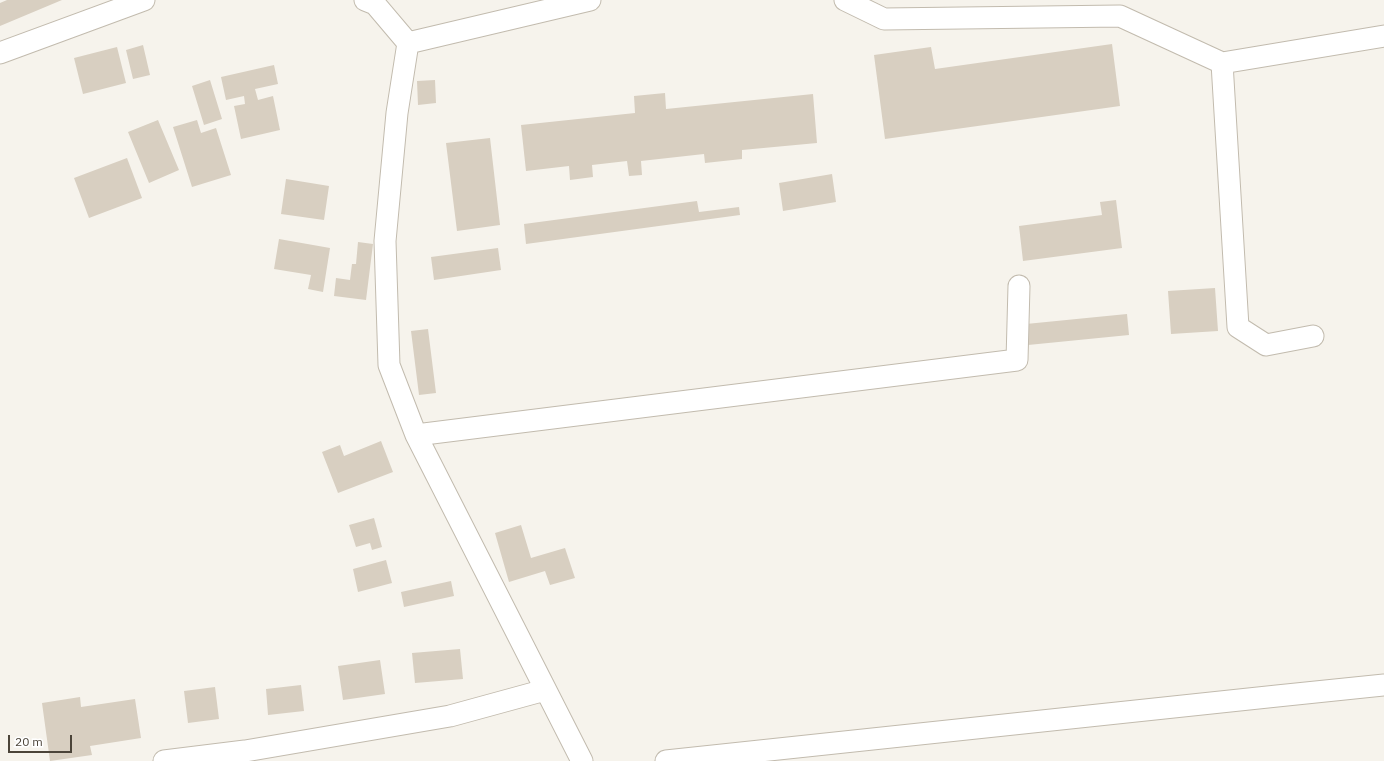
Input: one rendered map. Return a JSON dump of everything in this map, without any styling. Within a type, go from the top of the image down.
[{"type":"street","points":[[0,53],[142,0]]},
{"type":"street","points":[[365,0],[375,4],[408,43],[397,114],[385,241],[389,364],[416,435],[582,761]]},
{"type":"street","points":[[408,43],[590,0]]},
{"type":"street","points":[[845,0],[884,19],[1120,16],[1222,63],[1384,36]]},
{"type":"street","points":[[1222,63],[1238,327],[1266,346],[1313,336]]},
{"type":"street","points":[[416,435],[1017,360],[1019,286]]},
{"type":"street","points":[[666,761],[1384,685]]},
{"type":"street","points":[[164,761],[245,751],[450,716],[545,690]]},
{"type":"building","points":[[7,0],[62,0],[0,26],[0,3]]},
{"type":"building","points":[[1112,44],[1120,106],[885,139],[874,55],[931,47],[935,69]]},
{"type":"building","points":[[143,45],[150,75],[133,79],[126,50]]},
{"type":"building","points":[[117,47],[126,83],[83,94],[74,58]]},
{"type":"building","points":[[274,65],[278,84],[255,89],[258,100],[273,96],[280,130],[241,139],[234,106],[245,104],[244,96],[226,100],[221,77]]},
{"type":"building","points":[[210,80],[222,119],[204,125],[192,86]]},
{"type":"building","points":[[435,80],[436,103],[418,105],[417,81]]},
{"type":"building","points":[[665,93],[666,109],[813,94],[817,143],[742,150],[742,159],[705,163],[704,154],[641,161],[642,175],[629,176],[627,161],[592,165],[593,177],[570,180],[569,166],[526,171],[521,125],[635,113],[634,96]]},
{"type":"building","points":[[158,120],[179,170],[149,183],[128,132]]},
{"type":"building","points":[[197,120],[201,133],[216,128],[231,175],[192,187],[173,127]]},
{"type":"building","points":[[490,138],[500,225],[457,231],[446,143]]},
{"type":"building","points":[[127,158],[142,198],[89,218],[74,178]]},
{"type":"building","points":[[832,174],[836,202],[783,211],[779,183]]},
{"type":"building","points":[[286,179],[329,186],[324,220],[281,214]]},
{"type":"building","points":[[1116,200],[1122,248],[1023,261],[1019,226],[1102,215],[1100,202]]},
{"type":"building","points":[[697,201],[699,212],[739,207],[740,215],[526,244],[524,224]]},
{"type":"building","points":[[279,239],[330,248],[323,292],[308,289],[311,275],[274,269]]},
{"type":"building","points":[[358,242],[373,244],[366,300],[334,296],[336,278],[350,280],[352,264],[356,264]]},
{"type":"building","points":[[498,248],[501,270],[434,280],[431,257]]},
{"type":"building","points":[[1215,288],[1218,331],[1171,334],[1168,291]]},
{"type":"building","points":[[1127,314],[1129,335],[1028,345],[1026,324]]},
{"type":"building","points":[[428,329],[436,393],[419,395],[411,331]]},
{"type":"building","points":[[381,441],[393,472],[338,493],[322,452],[340,445],[344,456]]},
{"type":"building","points":[[374,518],[382,547],[372,550],[370,543],[356,547],[349,525]]},
{"type":"building","points":[[521,525],[531,558],[565,548],[575,578],[550,585],[545,571],[509,582],[495,533]]},
{"type":"building","points":[[386,560],[392,583],[358,592],[353,569]]},
{"type":"building","points":[[451,581],[454,596],[404,607],[401,592]]},
{"type":"building","points":[[460,649],[463,679],[415,683],[412,653]]},
{"type":"building","points":[[380,660],[385,694],[343,700],[338,666]]},
{"type":"building","points":[[301,685],[304,711],[268,715],[266,689]]},
{"type":"building","points":[[215,687],[219,719],[188,723],[184,691]]},
{"type":"building","points":[[80,697],[81,707],[135,699],[141,738],[90,746],[92,755],[50,761],[42,703]]}]
